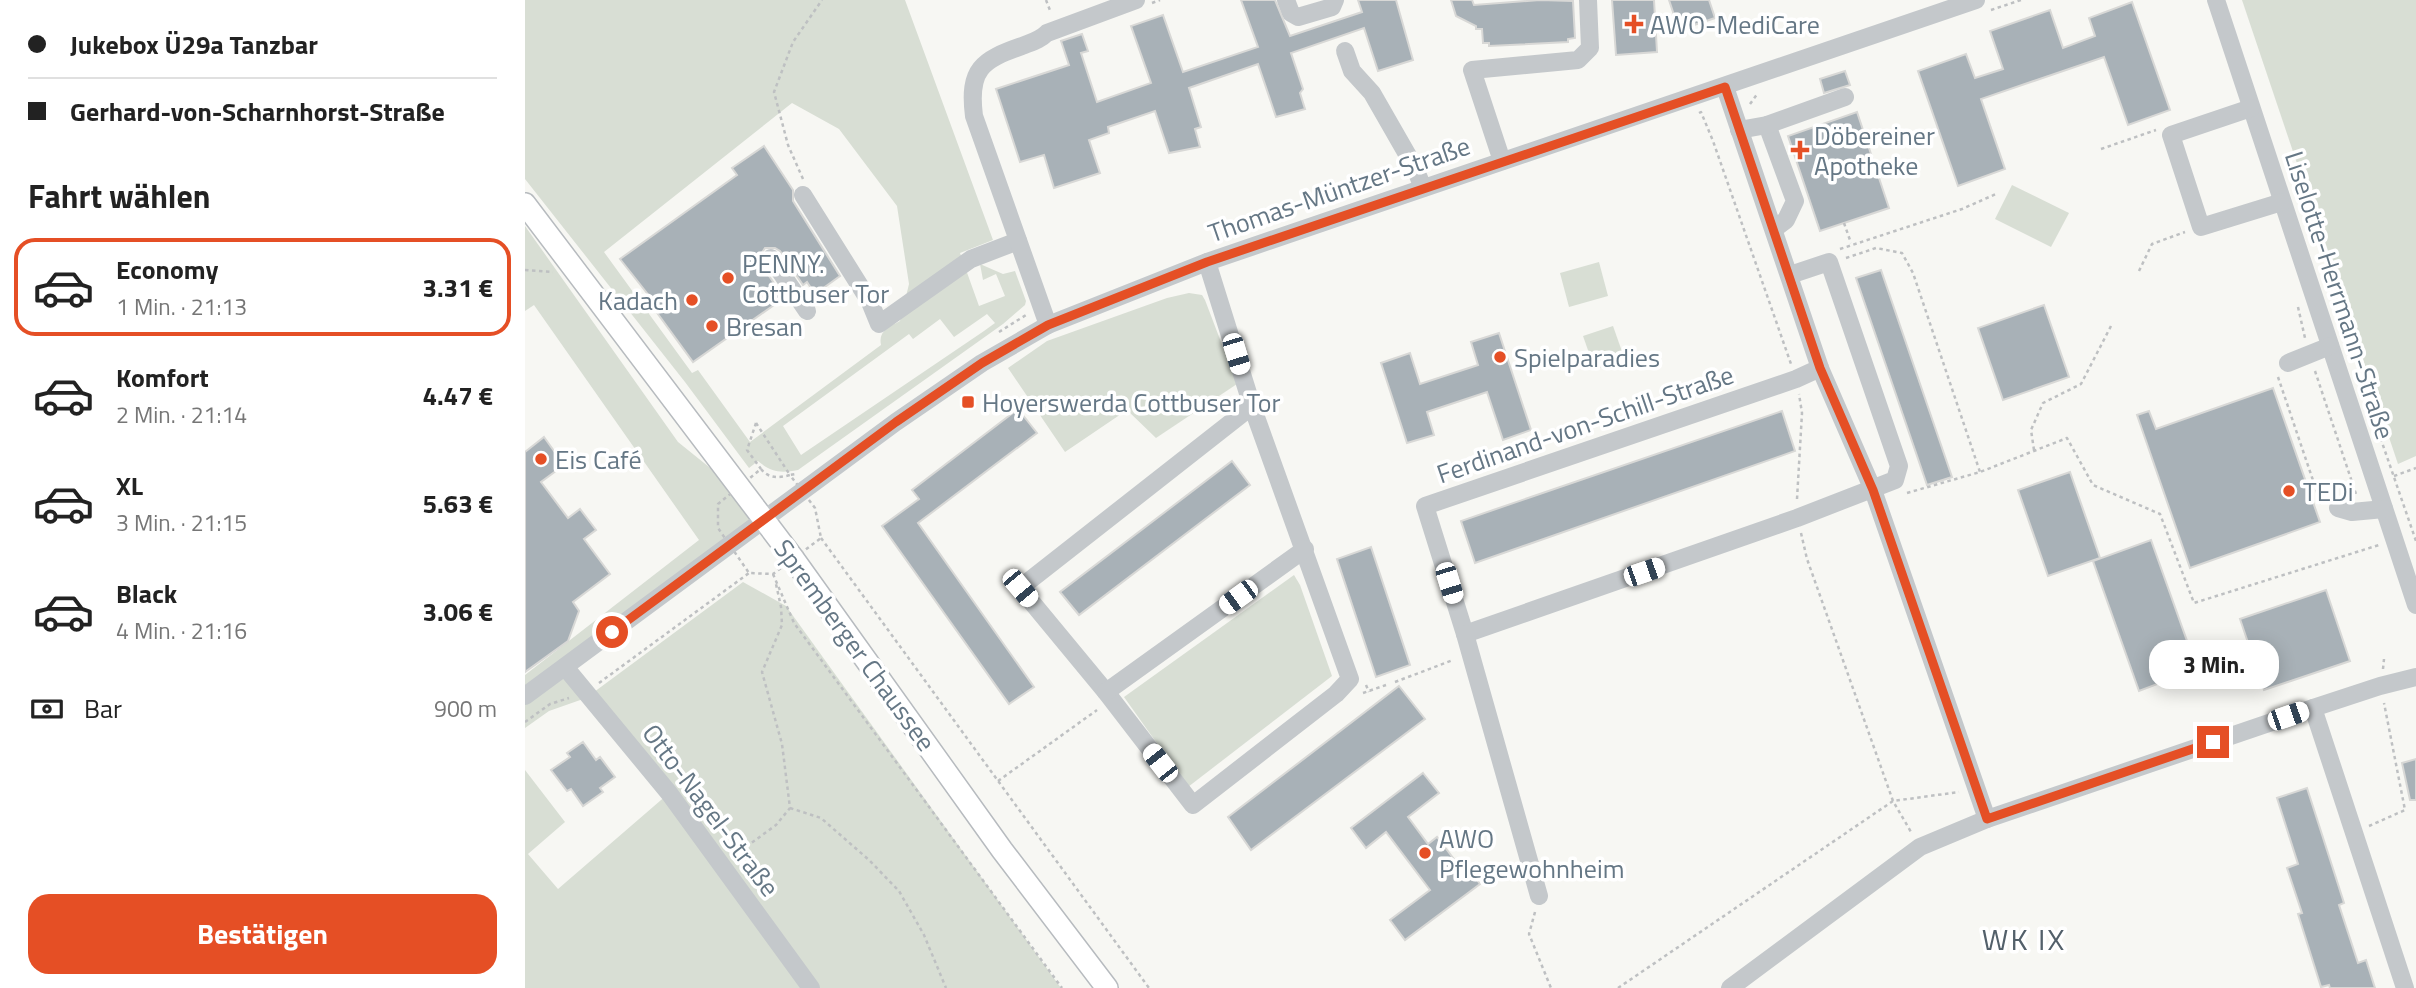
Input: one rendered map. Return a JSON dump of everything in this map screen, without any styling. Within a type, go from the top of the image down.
[{"type":"main road","name":"Spremberger Chaussee","points":[[525,204],[764,519],[1002,850],[1107,988]]},
{"type":"street","points":[[1048,325],[974,116],[972,101],[978,74],[985,62],[998,55],[1041,39],[1047,33],[1136,0]]},
{"type":"street","points":[[1286,0],[1291,13],[1298,17],[1332,6],[1335,0]]},
{"type":"street","points":[[1502,161],[1472,70],[1579,60],[1590,48],[1588,0]]},
{"type":"street","name":"Thomas-Müntzer-Straße","points":[[525,696],[896,422],[982,363],[1048,325],[1207,262],[1976,0]]},
{"type":"street","name":"Liselotte-Herrmann-Straße","points":[[2216,0],[2416,605]]},
{"type":"street","points":[[1345,51],[1352,71],[1372,93],[1423,188]]},
{"type":"street","points":[[1725,87],[1820,368],[1875,497],[1987,819]]},
{"type":"street","points":[[1739,130],[1767,125],[1845,97]]},
{"type":"street","points":[[2251,108],[2171,135],[2201,227],[2282,202]]},
{"type":"street","points":[[1767,125],[1795,201],[1786,220],[1774,229]]},
{"type":"street","points":[[803,195],[870,302],[879,324],[971,259],[1018,241]]},
{"type":"street","points":[[771,258],[807,310]]},
{"type":"street","points":[[1207,262],[1252,406],[1350,679],[1336,694],[1193,805],[1109,696],[1020,588],[1252,406]]},
{"type":"street","points":[[1539,896],[1465,634],[1797,518],[1875,497],[1895,480],[1899,466],[1829,262],[1790,275]]},
{"type":"street","points":[[2281,365],[2330,346]]},
{"type":"street","name":"Ferdinand-von-Schill-Straße","points":[[1465,634],[1425,506],[1797,379],[1820,368]]},
{"type":"street","points":[[2330,507],[2352,512],[2384,509]]},
{"type":"street","points":[[1109,696],[1305,549]]},
{"type":"street","name":"Otto-Nagel-Straße","points":[[565,667],[669,793],[811,988]]},
{"type":"street","points":[[1730,988],[1920,847],[1987,819],[2380,685],[2416,677]]},
{"type":"street","points":[[2313,708],[2405,988]]},
{"type":"path","points":[[803,195],[803,178],[788,145],[774,92],[793,42],[822,0]]},
{"type":"path","points":[[1687,117],[1701,112],[1797,379],[1802,413],[1797,518],[1807,559],[1893,802],[1920,847]]},
{"type":"path","points":[[1980,472],[1913,273],[1902,253],[1876,248],[1829,262],[1829,253],[1962,209],[1996,194]]},
{"type":"path","points":[[1844,223],[1851,244]]},
{"type":"path","points":[[2139,271],[2152,244],[2201,227]]},
{"type":"path","points":[[2298,307],[2309,354],[2361,511]]},
{"type":"path","points":[[2034,450],[2031,430],[2043,403],[2081,384],[2111,326]]},
{"type":"path","points":[[2281,365],[2330,507]]},
{"type":"path","points":[[761,468],[747,450],[756,423],[790,475]]},
{"type":"path","points":[[1875,497],[1980,472],[2067,438],[2093,485],[2160,514],[2194,603],[2394,540]]},
{"type":"path","points":[[2394,476],[2416,468]]},
{"type":"path","points":[[821,538],[1149,988]]},
{"type":"path","points":[[525,722],[550,704],[585,693],[749,573]]},
{"type":"path","points":[[721,864],[776,825],[790,808],[782,744],[762,672],[782,625],[781,607],[773,574],[794,623],[1062,988]]},
{"type":"path","points":[[1395,682],[1469,654]]},
{"type":"path","points":[[2354,833],[2405,810],[2380,685],[2384,659]]},
{"type":"path","points":[[1365,680],[1369,692]]},
{"type":"path","points":[[998,781],[1109,696]]},
{"type":"path","points":[[1618,988],[1893,802],[1976,789]]},
{"type":"path","points":[[790,808],[821,817],[899,891],[923,935],[946,988]]},
{"type":"path","points":[[1539,896],[1529,934],[1551,988]]},
{"type":"shaded area","points":[[525,0],[905,0],[993,240],[960,253],[979,306],[1005,296],[996,274],[983,280],[980,264],[1003,274],[1015,271],[1026,301],[1025,305],[1003,324],[798,470],[777,471],[758,461],[749,468],[685,382],[525,179]],"holes":[[[792,103],[839,129],[897,206],[909,284],[900,321],[883,333],[881,345],[750,442],[698,370],[692,373],[604,252]],[[987,314],[995,323],[801,455],[783,426],[909,334],[913,339],[940,319],[954,337]]]},
{"type":"shaded area","points":[[2242,0],[2416,0],[2416,456],[2398,464]]},
{"type":"shaded area","points":[[2012,185],[2069,213],[2051,247],[1995,219]]},
{"type":"shaded area","points":[[525,226],[678,442],[740,492],[760,519],[525,694],[525,675],[699,540],[534,305],[525,311]]},
{"type":"shaded area","points":[[1599,262],[1608,296],[1569,307],[1560,273]]},
{"type":"shaded area","points":[[1189,293],[1202,295],[1205,300],[1237,384],[1156,438],[1127,410],[1065,452],[1008,368],[1047,341],[1167,298]]},
{"type":"shaded area","points":[[1613,326],[1625,360],[1595,370],[1583,336]]},
{"type":"shaded area","points":[[1294,575],[1332,676],[1188,787],[1124,697]]},
{"type":"shaded area","points":[[743,582],[786,606],[1061,988],[815,988],[590,695]]},
{"type":"shaded area","points":[[565,669],[586,698],[549,711],[525,728],[525,698]]},
{"type":"shaded area","points":[[525,770],[565,822],[528,854],[558,889],[668,794],[808,988],[525,988]]},
{"type":"building","points":[[1241,0],[1275,0],[1290,36],[1362,12],[1358,0],[1396,0],[1413,60],[1378,71],[1364,28],[1291,53],[1303,89],[1300,93],[1305,109],[1276,117],[1258,64],[1189,88],[1201,127],[1195,129],[1200,147],[1169,153],[1155,111],[1108,127],[1109,133],[1089,140],[1100,173],[1054,188],[1044,155],[1020,162],[996,89],[1069,65],[1061,41],[1082,34],[1088,51],[1081,53],[1097,102],[1151,83],[1131,26],[1163,15],[1183,72],[1258,47]]},
{"type":"building","points":[[1451,0],[1472,0],[1474,5],[1540,0],[1573,1],[1575,38],[1568,39],[1568,42],[1489,46],[1489,43],[1483,43],[1482,29],[1476,29],[1476,26],[1456,16]]},
{"type":"building","name":"AWO-MediCare","points":[[1612,0],[1654,0],[1657,52],[1616,55]]},
{"type":"building","points":[[1669,0],[1709,0],[1715,18],[1679,30]]},
{"type":"building","points":[[2132,2],[2170,110],[2128,125],[2104,57],[1981,99],[2005,169],[1958,186],[1918,71],[1966,54],[1975,78],[2003,69],[1990,31],[2050,10],[2063,48],[2095,36],[2089,18]]},
{"type":"building","points":[[1845,71],[1850,85],[1824,93],[1820,79]]},
{"type":"building","points":[[1857,112],[1889,208],[1820,231],[1788,136]]},
{"type":"building","points":[[764,146],[793,190],[793,201],[840,276],[815,294],[807,282],[803,285],[780,251],[765,248],[761,254],[761,264],[784,298],[693,362],[647,299],[650,297],[620,259],[737,175],[732,168]]},
{"type":"building","points":[[1881,270],[1952,477],[1927,485],[1856,278]]},
{"type":"building","points":[[2044,305],[2069,377],[2003,400],[1978,328]]},
{"type":"building","points":[[1499,333],[1531,430],[1503,440],[1487,392],[1427,412],[1434,435],[1407,443],[1381,363],[1410,353],[1420,384],[1478,365],[1471,342]]},
{"type":"building","points":[[2273,388],[2320,522],[2190,568],[2137,415],[2149,411],[2156,429]]},
{"type":"building","points":[[1018,409],[1037,433],[918,523],[1034,687],[1009,704],[882,526],[919,499],[912,490]]},
{"type":"building","points":[[1782,411],[1795,451],[1475,563],[1461,521]]},
{"type":"building","points":[[544,437],[564,465],[541,482],[568,518],[580,509],[596,530],[584,539],[610,574],[573,602],[579,611],[568,641],[525,672],[525,452]]},
{"type":"building","points":[[1232,461],[1250,485],[1079,615],[1060,592]]},
{"type":"building","points":[[2070,472],[2100,558],[2048,576],[2018,490]]},
{"type":"building","points":[[2151,540],[2197,669],[2139,691],[2093,561]]},
{"type":"building","points":[[1371,547],[1410,665],[1376,677],[1337,559]]},
{"type":"building","points":[[2326,590],[2350,661],[2264,690],[2240,619]]},
{"type":"building","points":[[1399,686],[1425,719],[1251,850],[1228,817]]},
{"type":"building","points":[[583,742],[596,760],[600,757],[615,777],[600,788],[603,792],[583,806],[571,789],[567,791],[551,770],[570,757],[567,753]]},
{"type":"building","points":[[2416,759],[2416,800],[2410,800],[2402,763]]},
{"type":"building","name":"AWO Pflegewohnheim","points":[[1423,773],[1439,793],[1408,817],[1428,844],[1437,837],[1460,867],[1465,864],[1480,884],[1405,940],[1390,920],[1430,890],[1386,832],[1366,848],[1351,828]]},
{"type":"building","points":[[2307,788],[2344,903],[2339,905],[2358,963],[2366,960],[2375,988],[2330,988],[2329,985],[2321,987],[2287,868],[2298,864],[2277,798]]},
{"type":"place","name":"AWO-MediCare","points":[[1634,24]]},
{"type":"place","name":"Döbereiner Apotheke","points":[[1800,150]]},
{"type":"place","name":"PENNY. Cottbuser Tor","points":[[728,278]]},
{"type":"place","name":"Kadach","points":[[692,300]]},
{"type":"place","name":"Bresan","points":[[712,326]]},
{"type":"place","name":"Spielparadies","points":[[1500,357]]},
{"type":"place","name":"Hoyerswerda Cottbuser Tor","points":[[968,402]]},
{"type":"place","name":"Eis Café","points":[[541,459]]},
{"type":"place","name":"TEDi","points":[[2289,491]]},
{"type":"place","name":"AWO Pflegewohnheim","points":[[1425,853]]},
{"type":"district","name":"WK IX","points":[[2024,939]]},
{"type":"route","points":[[612,632],[896,422],[982,363],[1048,325],[1207,262],[1725,87],[1820,368],[1873,490],[1987,819],[2213,742]]}]
